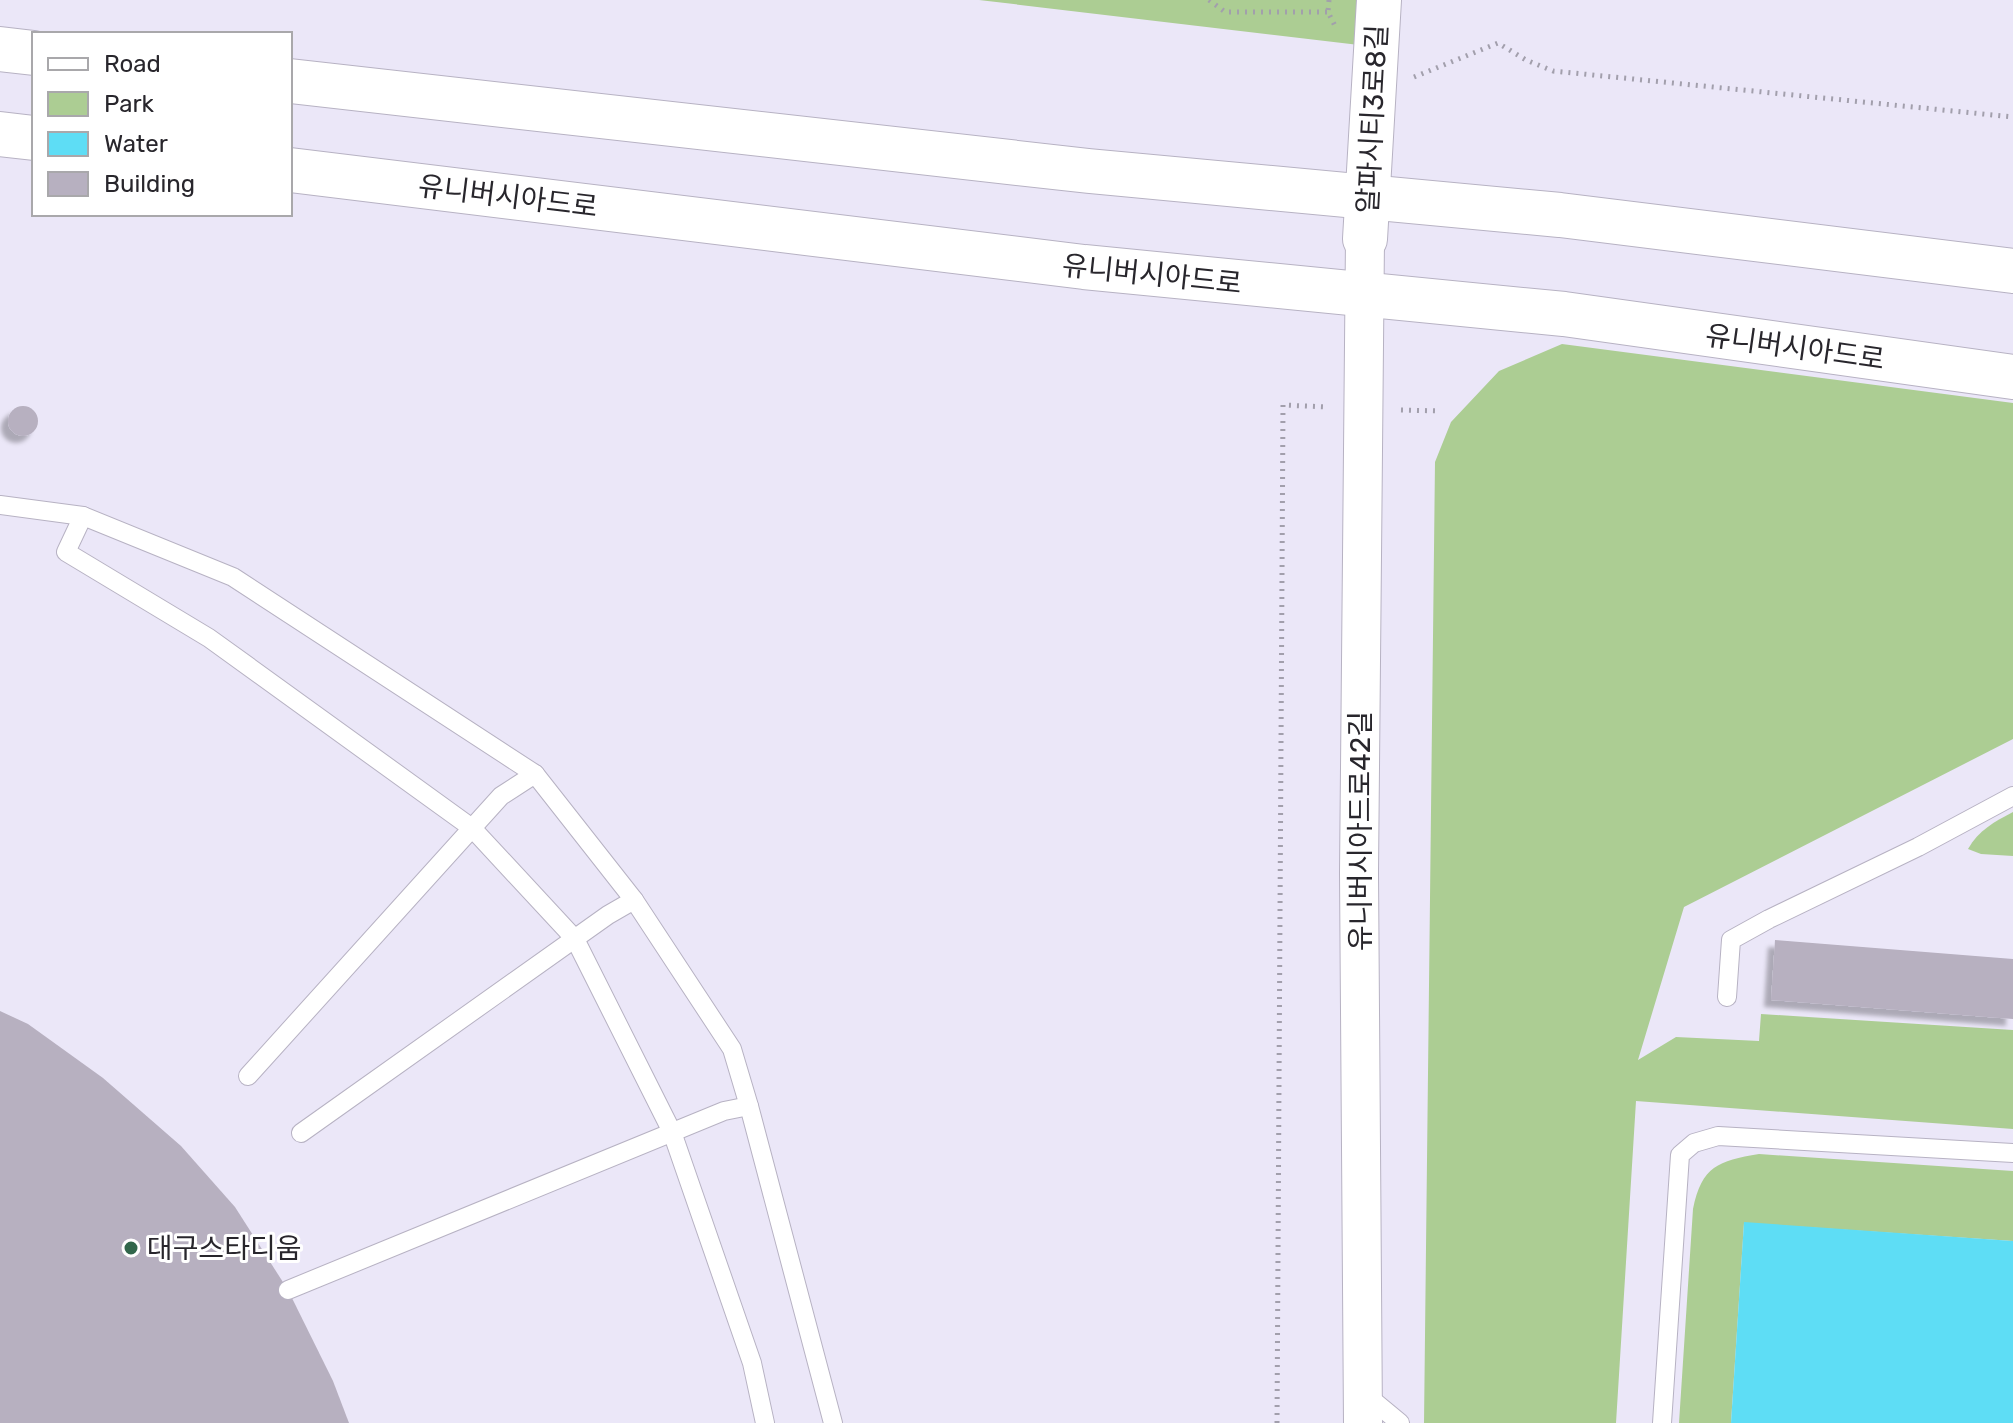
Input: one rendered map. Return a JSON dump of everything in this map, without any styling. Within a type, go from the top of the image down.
[{"type":"main road","name":"알파시티3로8길","points":[[1366,219],[1379,0]]},
{"type":"main road","points":[[0,49],[32,53]]},
{"type":"main road","points":[[292,81],[1073,169],[1366,219],[1560,215],[2013,271]]},
{"type":"main road","points":[[0,134],[32,138]]},
{"type":"main road","name":"유니버시아드로","points":[[292,170],[1068,265],[1564,314],[2013,377]]},
{"type":"street","name":"유니버시아드로42길","points":[[1363,1407],[1359,873],[1366,219]]},
{"type":"lane","points":[[0,505],[83,516],[233,577],[535,774],[634,900],[732,1049],[831,1423]]},
{"type":"lane","points":[[83,516],[66,552],[209,638],[472,828],[575,939],[672,1132],[752,1363],[765,1423]]},
{"type":"lane","points":[[248,1076],[501,796],[535,774]]},
{"type":"lane","points":[[1727,997],[1731,940],[2013,796]]},
{"type":"lane","points":[[301,1133],[634,900]]},
{"type":"lane","points":[[288,1290],[724,1111],[749,1106]]},
{"type":"lane","points":[[1662,1423],[1680,1155],[1694,1143],[1718,1136],[2013,1153]]},
{"type":"lane","points":[[1363,1407],[1400,1423]]},
{"type":"path","points":[[1209,0],[1225,12],[1328,12]]},
{"type":"path","points":[[1374,94],[1498,43],[1526,60],[1553,71],[2013,117]]},
{"type":"path","points":[[1277,1423],[1283,405],[1440,411]]},
{"type":"green space","points":[[979,0],[1379,0],[1376,47]]},
{"type":"green space","points":[[1562,344],[2013,403],[2013,739],[1684,907],[1638,1060],[1676,1037],[1759,1041],[1761,1014],[2013,1030],[2013,1129],[1636,1101],[1616,1423],[1424,1423],[1435,462],[1451,422],[1499,371]]},
{"type":"green space","points":[[2013,812],[2013,856],[1981,854],[1968,849],[1982,832]]},
{"type":"green space","points":[[1759,1154],[2013,1171],[2013,1241],[1744,1223],[1731,1423],[1679,1423],[1693,1209],[1697,1195],[1701,1183],[1714,1168]]},
{"type":"water","points":[[1744,1222],[2013,1241],[2013,1423],[1731,1423]]},
{"type":"building","points":[[23,406],[34,410],[38,421],[34,432],[23,436],[12,432],[8,421],[12,410]]},
{"type":"building","points":[[1775,940],[2013,959],[2013,1019],[1771,1000]]},
{"type":"building","name":"대구스타디움","points":[[0,1011],[28,1024],[103,1078],[181,1146],[235,1207],[288,1290],[333,1381],[349,1423],[0,1423]]},
{"type":"place","name":"대구스타디움","points":[[131,1248]]}]
